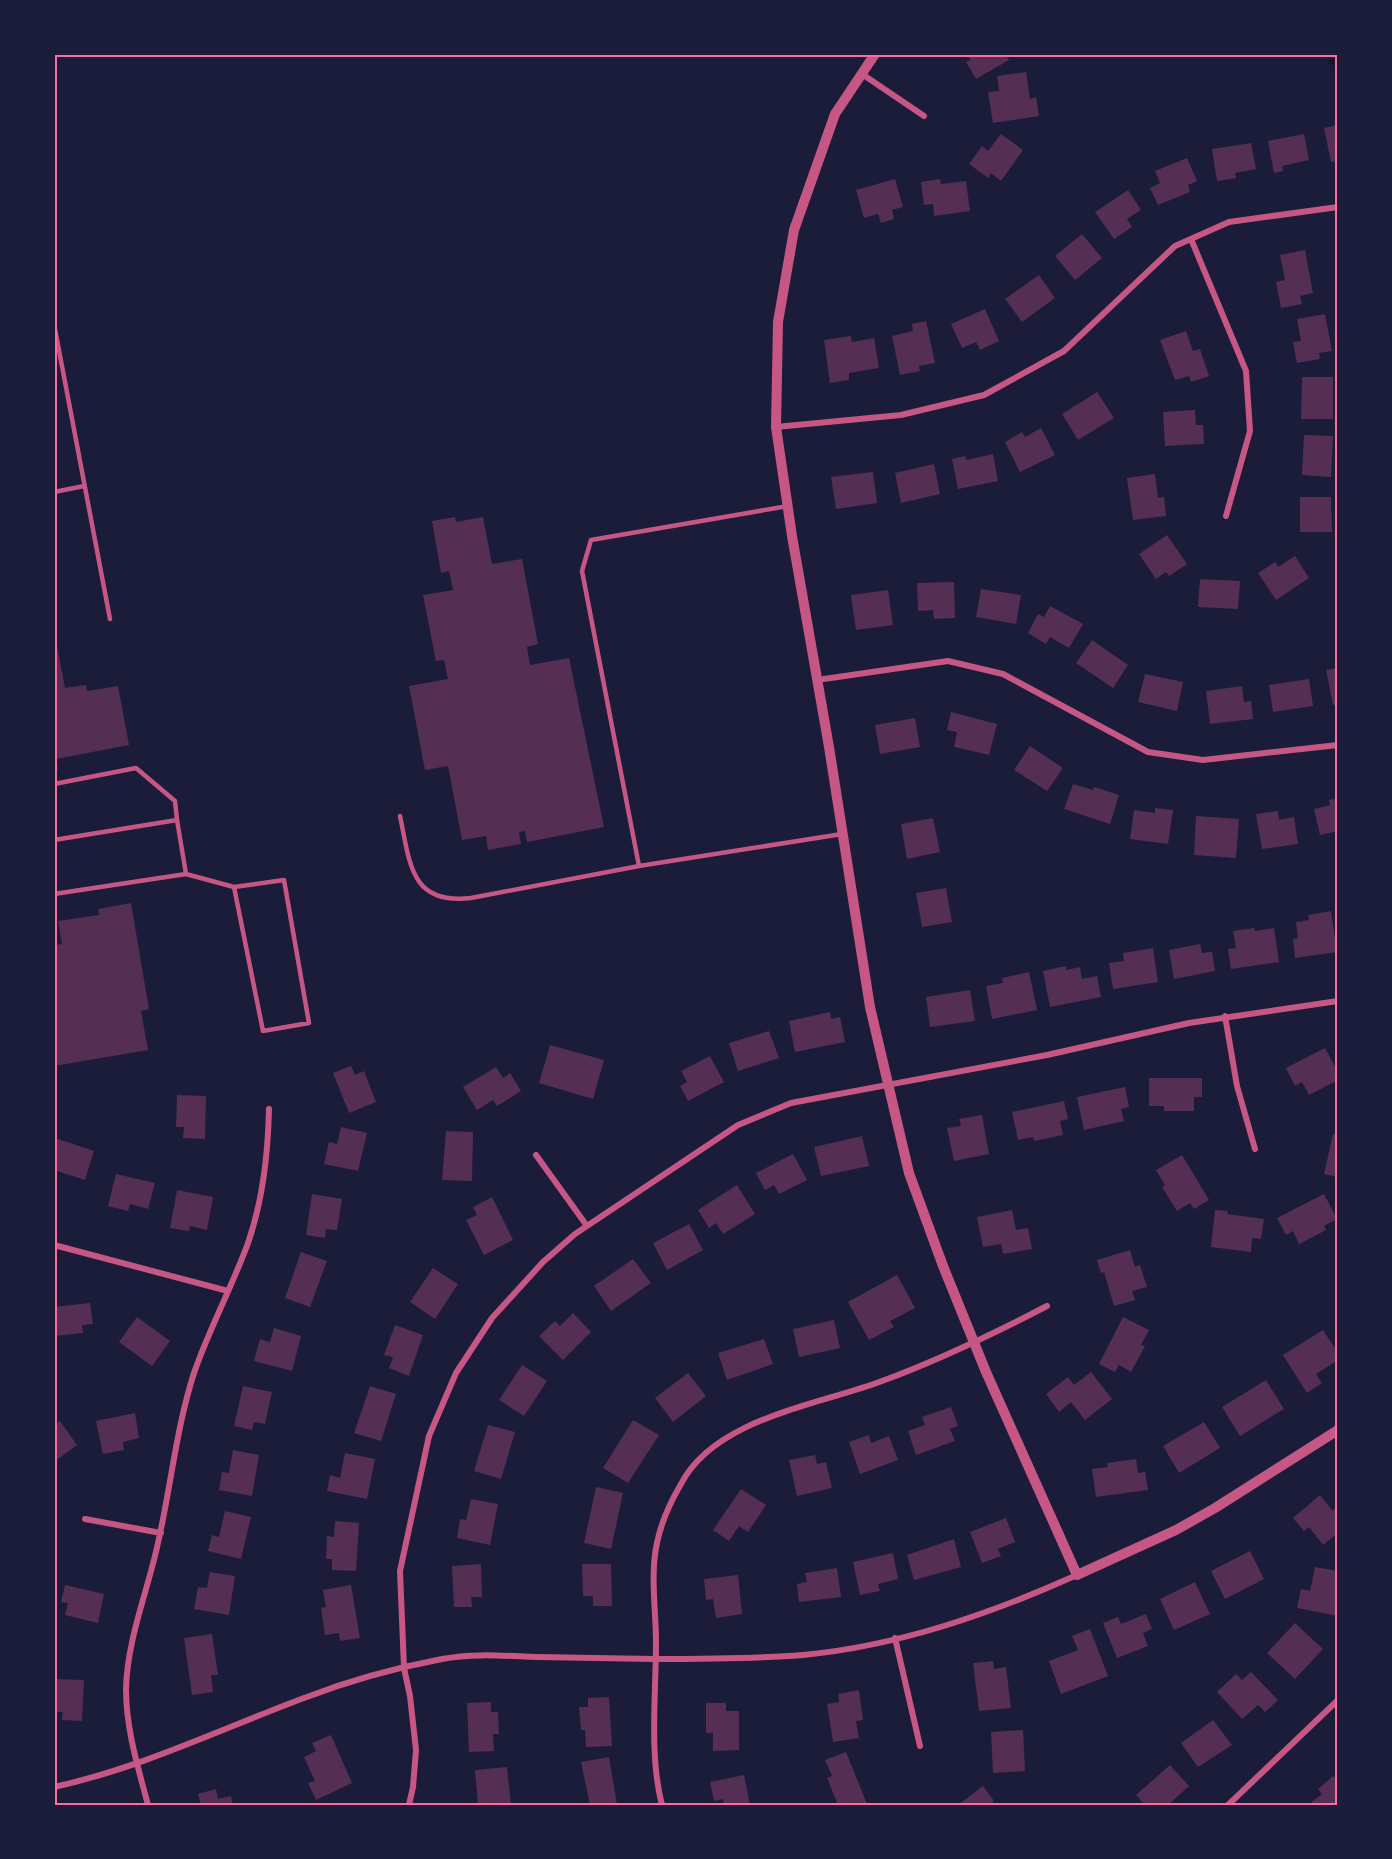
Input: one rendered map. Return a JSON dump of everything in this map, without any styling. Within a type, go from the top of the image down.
[{"type":"street","points":[[875,54],[835,114],[794,230],[778,322],[776,427],[870,1007],[909,1173],[974,1344],[1077,1575]]},
{"type":"street","points":[[862,74],[924,116]]},
{"type":"street","points":[[776,427],[901,415],[984,395],[1064,351],[1176,246],[1229,222],[1338,207]]},
{"type":"street","points":[[1191,239],[1246,371],[1250,431],[1226,516]]},
{"type":"street","points":[[817,680],[948,661],[1003,674],[1148,752],[1203,760],[1338,745]]},
{"type":"street","points":[[409,1805],[416,1750],[410,1696],[404,1668],[400,1571],[421,1466],[439,1410],[456,1372],[492,1318],[543,1262],[587,1226],[738,1125],[791,1103],[1047,1055],[1225,1016],[1338,1001]]},
{"type":"street","points":[[1225,1016],[1237,1086],[1254,1149]]},
{"type":"street","points":[[148,1805],[130,1732],[126,1688],[132,1651],[160,1533],[182,1416],[194,1374],[249,1240],[258,1205],[266,1167],[269,1109]]},
{"type":"street","points":[[536,1155],[587,1226]]},
{"type":"street","points":[[54,1245],[228,1291]]},
{"type":"street","points":[[662,1805],[656,1758],[657,1543],[682,1482],[695,1465],[736,1432],[762,1420],[880,1382],[974,1344],[1047,1306]]},
{"type":"street","points":[[54,1787],[91,1779],[137,1763],[305,1698],[404,1668],[444,1659],[493,1655],[656,1659],[805,1654],[895,1638],[989,1612],[1176,1530],[1338,1430]]},
{"type":"street","points":[[85,1519],[160,1533]]},
{"type":"street","points":[[895,1638],[920,1746]]},
{"type":"street","points":[[1228,1805],[1338,1700]]},
{"type":"lane","points":[[54,324],[110,618]]},
{"type":"lane","points":[[54,492],[84,486]]},
{"type":"lane","points":[[639,866],[582,571],[591,540],[788,506]]},
{"type":"lane","points":[[54,784],[136,768],[175,801],[186,874]]},
{"type":"lane","points":[[400,816],[411,871],[422,887],[439,898],[453,900],[639,866],[842,834]]},
{"type":"lane","points":[[54,840],[177,820]]},
{"type":"lane","points":[[54,894],[186,874],[234,887],[284,880],[309,1023],[263,1031],[234,887]]},
{"type":"building","points":[[967,54],[1006,54],[1009,60],[976,79],[966,62],[970,60]]},
{"type":"building","points":[[1026,72],[1030,99],[1036,97],[1039,116],[993,123],[988,92],[999,91],[997,76]]},
{"type":"building","points":[[1338,125],[1338,161],[1331,162],[1324,128]]},
{"type":"building","points":[[1001,134],[1023,150],[1001,181],[991,173],[988,178],[969,164],[982,146],[988,151]]},
{"type":"building","points":[[1304,134],[1309,160],[1282,166],[1283,171],[1274,173],[1268,141]]},
{"type":"building","points":[[1251,143],[1256,169],[1235,173],[1236,178],[1217,181],[1212,149]]},
{"type":"building","points":[[1187,158],[1197,181],[1188,185],[1190,192],[1158,205],[1150,188],[1160,183],[1155,171]]},
{"type":"building","points":[[895,179],[903,207],[892,210],[894,219],[881,223],[878,214],[864,218],[856,190]]},
{"type":"building","points":[[940,179],[941,184],[966,181],[970,211],[934,216],[933,204],[924,205],[921,182]]},
{"type":"building","points":[[1128,190],[1141,210],[1127,219],[1132,227],[1114,239],[1095,212]]},
{"type":"building","points":[[1082,234],[1102,258],[1075,280],[1055,256]]},
{"type":"building","points":[[1305,250],[1313,293],[1300,296],[1302,304],[1281,308],[1276,282],[1285,280],[1280,255]]},
{"type":"building","points":[[1039,275],[1055,298],[1022,322],[1005,299]]},
{"type":"building","points":[[985,309],[999,341],[980,350],[976,342],[962,348],[951,324]]},
{"type":"building","points":[[1325,314],[1332,351],[1319,353],[1320,359],[1297,363],[1293,342],[1301,341],[1297,319]]},
{"type":"building","points":[[926,321],[935,363],[919,366],[920,371],[900,375],[892,336],[913,331],[912,324]]},
{"type":"building","points":[[1186,331],[1193,351],[1200,349],[1209,376],[1191,382],[1189,376],[1175,380],[1160,340]]},
{"type":"building","points":[[851,336],[852,342],[874,338],[879,368],[849,373],[849,380],[830,383],[824,340]]},
{"type":"building","points":[[1302,377],[1333,377],[1333,419],[1301,419]]},
{"type":"building","points":[[1097,392],[1114,418],[1078,440],[1062,414]]},
{"type":"building","points":[[1195,410],[1196,425],[1203,425],[1204,444],[1165,446],[1163,412]]},
{"type":"building","points":[[1041,428],[1055,455],[1020,472],[1005,442],[1022,432],[1025,437]]},
{"type":"building","points":[[1304,435],[1333,436],[1331,477],[1302,475]]},
{"type":"building","points":[[993,454],[998,481],[958,489],[952,459],[965,456],[966,460]]},
{"type":"building","points":[[934,464],[940,494],[901,503],[895,473]]},
{"type":"building","points":[[873,472],[877,503],[836,509],[831,477]]},
{"type":"building","points":[[1155,474],[1158,498],[1164,497],[1166,516],[1133,520],[1127,478]]},
{"type":"building","points":[[1300,497],[1331,497],[1332,532],[1300,532]]},
{"type":"building","points":[[455,517],[456,522],[483,517],[492,564],[522,559],[538,644],[527,647],[530,665],[569,658],[604,827],[527,842],[525,831],[519,832],[521,844],[488,850],[486,836],[462,840],[448,766],[425,770],[409,686],[448,679],[444,660],[436,661],[423,595],[453,590],[449,571],[441,573],[432,521]]},
{"type":"building","points":[[1167,535],[1187,564],[1169,576],[1166,572],[1156,579],[1139,554]]},
{"type":"building","points":[[1295,556],[1309,578],[1276,600],[1258,573],[1275,562],[1278,567]]},
{"type":"building","points":[[1200,579],[1240,581],[1238,609],[1198,607]]},
{"type":"building","points":[[954,582],[955,618],[934,619],[933,610],[918,611],[917,583]]},
{"type":"building","points":[[981,589],[1021,595],[1016,624],[976,617]]},
{"type":"building","points":[[888,590],[893,625],[856,630],[851,595]]},
{"type":"building","points":[[1050,606],[1083,624],[1069,648],[1050,637],[1046,644],[1028,633],[1038,614],[1044,617]]},
{"type":"building","points":[[55,634],[65,688],[86,685],[87,691],[118,686],[129,745],[56,759],[58,770],[54,771]]},
{"type":"building","points":[[1092,640],[1128,665],[1113,688],[1076,663]]},
{"type":"building","points":[[1338,668],[1338,704],[1333,705],[1326,670]]},
{"type":"building","points":[[1145,674],[1183,682],[1177,711],[1138,702]]},
{"type":"building","points":[[1309,679],[1313,706],[1273,712],[1269,685]]},
{"type":"building","points":[[1242,686],[1244,702],[1251,701],[1253,719],[1210,724],[1206,691]]},
{"type":"building","points":[[951,712],[997,724],[989,755],[954,747],[957,732],[947,730]]},
{"type":"building","points":[[915,718],[920,747],[880,754],[875,725]]},
{"type":"building","points":[[1030,746],[1063,768],[1047,791],[1014,770]]},
{"type":"building","points":[[1073,784],[1093,790],[1094,787],[1119,795],[1110,824],[1064,809]]},
{"type":"building","points":[[1338,798],[1338,831],[1320,835],[1314,809],[1330,805],[1329,800]]},
{"type":"building","points":[[1155,808],[1173,810],[1168,844],[1130,839],[1134,810],[1155,813]]},
{"type":"building","points":[[1278,811],[1279,820],[1294,817],[1298,844],[1262,849],[1256,814]]},
{"type":"building","points":[[1196,816],[1239,819],[1236,858],[1194,855]]},
{"type":"building","points":[[933,818],[940,852],[907,859],[901,824]]},
{"type":"building","points":[[946,888],[952,922],[922,927],[916,893]]},
{"type":"building","points":[[131,903],[149,1009],[141,1011],[148,1050],[54,1066],[54,945],[62,944],[58,921],[99,915],[98,909]]},
{"type":"building","points":[[1331,911],[1337,952],[1295,958],[1293,939],[1298,938],[1296,922],[1309,920],[1308,915]]},
{"type":"building","points":[[1254,928],[1255,931],[1274,928],[1279,962],[1231,969],[1228,949],[1236,948],[1233,931]]},
{"type":"building","points":[[1200,944],[1202,953],[1212,952],[1215,971],[1174,979],[1169,950]]},
{"type":"building","points":[[1153,948],[1158,982],[1113,989],[1109,963],[1124,961],[1123,953]]},
{"type":"building","points":[[1066,966],[1066,970],[1080,967],[1082,979],[1097,976],[1101,997],[1050,1007],[1043,971]]},
{"type":"building","points":[[1029,972],[1037,1010],[992,1019],[986,986],[1003,983],[1002,978]]},
{"type":"building","points":[[970,990],[975,1021],[930,1027],[926,997]]},
{"type":"building","points":[[830,1012],[831,1019],[840,1017],[845,1042],[795,1052],[789,1021]]},
{"type":"building","points":[[769,1031],[779,1058],[738,1071],[729,1043]]},
{"type":"building","points":[[550,1045],[604,1060],[593,1099],[539,1083]]},
{"type":"building","points":[[1325,1048],[1338,1072],[1338,1080],[1309,1095],[1302,1082],[1295,1086],[1286,1068]]},
{"type":"building","points":[[710,1056],[724,1082],[688,1101],[680,1086],[687,1082],[681,1071]]},
{"type":"building","points":[[351,1066],[355,1075],[364,1071],[376,1102],[349,1113],[333,1073]]},
{"type":"building","points":[[496,1067],[503,1078],[510,1073],[521,1091],[497,1106],[493,1100],[477,1110],[463,1087]]},
{"type":"building","points":[[1149,1078],[1202,1078],[1202,1097],[1194,1097],[1194,1111],[1164,1111],[1164,1106],[1149,1106]]},
{"type":"building","points":[[1125,1087],[1129,1107],[1121,1109],[1124,1121],[1084,1130],[1077,1097]]},
{"type":"building","points":[[177,1095],[206,1096],[205,1139],[183,1138],[184,1127],[176,1127]]},
{"type":"building","points":[[1064,1101],[1068,1119],[1060,1121],[1063,1135],[1034,1141],[1033,1137],[1018,1140],[1012,1112]]},
{"type":"building","points":[[982,1115],[989,1154],[954,1161],[947,1128],[961,1126],[959,1119]]},
{"type":"building","points":[[341,1127],[367,1133],[358,1171],[324,1164],[329,1142],[337,1144]]},
{"type":"building","points":[[446,1131],[473,1132],[472,1181],[442,1180]]},
{"type":"building","points":[[1333,1134],[1338,1135],[1338,1177],[1324,1174]]},
{"type":"building","points":[[862,1136],[869,1166],[821,1176],[814,1147]]},
{"type":"building","points":[[55,1138],[94,1151],[85,1180],[54,1170]]},
{"type":"building","points":[[793,1154],[807,1180],[779,1194],[774,1185],[765,1190],[756,1173]]},
{"type":"building","points":[[1182,1155],[1209,1200],[1194,1209],[1190,1203],[1177,1211],[1162,1187],[1165,1185],[1156,1170]]},
{"type":"building","points":[[116,1174],[155,1183],[148,1209],[130,1204],[128,1211],[108,1206]]},
{"type":"building","points":[[737,1185],[755,1214],[723,1234],[716,1223],[709,1228],[698,1210]]},
{"type":"building","points":[[177,1190],[213,1197],[207,1230],[190,1226],[189,1231],[170,1228]]},
{"type":"building","points":[[312,1194],[342,1199],[337,1230],[326,1229],[325,1238],[306,1235]]},
{"type":"building","points":[[1324,1194],[1337,1219],[1324,1226],[1326,1230],[1299,1244],[1293,1231],[1286,1235],[1277,1218]]},
{"type":"building","points":[[492,1197],[513,1240],[484,1255],[466,1220],[477,1215],[473,1207]]},
{"type":"building","points":[[1012,1210],[1016,1230],[1028,1228],[1032,1249],[1003,1254],[1001,1244],[983,1247],[977,1217]]},
{"type":"building","points":[[1215,1210],[1264,1219],[1261,1239],[1252,1238],[1251,1252],[1211,1247]]},
{"type":"building","points":[[689,1224],[703,1250],[667,1270],[653,1243]]},
{"type":"building","points":[[1130,1250],[1135,1267],[1140,1265],[1147,1287],[1132,1291],[1135,1300],[1114,1306],[1104,1272],[1101,1273],[1097,1260]]},
{"type":"building","points":[[301,1252],[327,1261],[310,1307],[285,1298]]},
{"type":"building","points":[[633,1259],[651,1283],[611,1311],[594,1286]]},
{"type":"building","points":[[433,1268],[458,1284],[435,1319],[410,1302]]},
{"type":"building","points":[[897,1275],[915,1308],[890,1321],[894,1327],[869,1340],[848,1302]]},
{"type":"building","points":[[90,1303],[93,1324],[82,1325],[83,1333],[54,1336],[54,1307]]},
{"type":"building","points":[[573,1313],[591,1332],[563,1360],[539,1336],[555,1321],[560,1326]]},
{"type":"building","points":[[137,1317],[170,1341],[152,1366],[119,1342]]},
{"type":"building","points":[[1123,1317],[1149,1330],[1141,1345],[1145,1346],[1131,1372],[1119,1365],[1115,1372],[1099,1364]]},
{"type":"building","points":[[834,1320],[840,1348],[799,1357],[793,1329]]},
{"type":"building","points":[[395,1325],[423,1335],[409,1376],[389,1368],[393,1357],[384,1355]]},
{"type":"building","points":[[274,1328],[301,1336],[292,1371],[254,1361],[260,1339],[270,1342]]},
{"type":"building","points":[[1323,1330],[1338,1353],[1338,1360],[1316,1374],[1322,1383],[1307,1393],[1283,1355]]},
{"type":"building","points":[[764,1339],[773,1364],[727,1380],[718,1353]]},
{"type":"building","points":[[522,1365],[547,1381],[524,1416],[499,1400]]},
{"type":"building","points":[[1091,1372],[1112,1399],[1085,1420],[1071,1402],[1059,1412],[1046,1394],[1068,1377],[1074,1385]]},
{"type":"building","points":[[688,1373],[706,1396],[673,1422],[655,1398]]},
{"type":"building","points":[[1266,1380],[1284,1409],[1240,1436],[1222,1407]]},
{"type":"building","points":[[243,1386],[272,1392],[265,1424],[254,1422],[252,1430],[234,1426]]},
{"type":"building","points":[[370,1386],[396,1394],[381,1441],[354,1433]]},
{"type":"building","points":[[951,1407],[958,1426],[950,1429],[955,1441],[916,1455],[908,1431],[925,1425],[922,1417]]},
{"type":"building","points":[[135,1413],[139,1438],[123,1442],[124,1450],[103,1454],[96,1421]]},
{"type":"building","points":[[633,1420],[659,1435],[628,1483],[603,1468]]},
{"type":"building","points":[[60,1421],[77,1445],[54,1462],[54,1425]]},
{"type":"building","points":[[1204,1422],[1220,1448],[1179,1473],[1163,1446]]},
{"type":"building","points":[[488,1425],[515,1432],[501,1479],[474,1471]]},
{"type":"building","points":[[869,1435],[871,1443],[889,1436],[898,1460],[860,1474],[849,1442]]},
{"type":"building","points":[[233,1450],[259,1455],[252,1496],[219,1490],[222,1472],[229,1473]]},
{"type":"building","points":[[345,1453],[375,1459],[367,1499],[327,1491],[330,1475],[340,1478]]},
{"type":"building","points":[[815,1455],[817,1464],[826,1462],[832,1488],[797,1496],[789,1460]]},
{"type":"building","points":[[1136,1459],[1138,1473],[1145,1472],[1148,1490],[1096,1497],[1092,1469],[1108,1467],[1107,1463]]},
{"type":"building","points":[[596,1487],[623,1493],[611,1549],[584,1543]]},
{"type":"building","points":[[741,1489],[766,1505],[748,1532],[739,1526],[729,1541],[713,1530]]},
{"type":"building","points":[[1320,1495],[1332,1510],[1338,1507],[1338,1533],[1323,1545],[1309,1527],[1304,1531],[1293,1518]]},
{"type":"building","points":[[471,1499],[498,1504],[490,1545],[457,1538],[460,1519],[466,1520]]},
{"type":"building","points":[[225,1511],[251,1517],[241,1559],[208,1551],[212,1535],[219,1537]]},
{"type":"building","points":[[1006,1518],[1015,1542],[998,1549],[1001,1556],[982,1563],[970,1532]]},
{"type":"building","points":[[335,1521],[359,1523],[356,1571],[332,1570],[332,1559],[326,1559],[327,1536],[334,1537]]},
{"type":"building","points":[[954,1539],[961,1567],[914,1580],[907,1555]]},
{"type":"building","points":[[1250,1551],[1264,1579],[1225,1599],[1211,1571]]},
{"type":"building","points":[[893,1553],[898,1579],[878,1584],[880,1591],[860,1595],[853,1562]]},
{"type":"building","points":[[481,1564],[482,1597],[471,1597],[472,1607],[454,1607],[452,1566]]},
{"type":"building","points":[[582,1564],[611,1564],[612,1606],[593,1606],[593,1596],[583,1596]]},
{"type":"building","points":[[1315,1567],[1338,1571],[1338,1616],[1297,1608],[1301,1589],[1310,1591]]},
{"type":"building","points":[[837,1568],[841,1597],[799,1602],[797,1584],[807,1582],[805,1573]]},
{"type":"building","points":[[210,1572],[235,1576],[229,1615],[194,1609],[198,1587],[207,1588]]},
{"type":"building","points":[[738,1575],[742,1614],[716,1618],[713,1599],[706,1600],[704,1579]]},
{"type":"building","points":[[1195,1582],[1210,1614],[1174,1630],[1160,1599]]},
{"type":"building","points":[[65,1585],[104,1594],[98,1623],[65,1615],[68,1603],[61,1602]]},
{"type":"building","points":[[351,1585],[360,1638],[340,1641],[339,1633],[325,1635],[321,1608],[326,1607],[323,1590]]},
{"type":"building","points":[[1146,1614],[1152,1629],[1143,1633],[1148,1646],[1117,1658],[1103,1623],[1118,1617],[1121,1624]]},
{"type":"building","points":[[1295,1623],[1323,1649],[1295,1679],[1267,1653]]},
{"type":"building","points":[[1090,1629],[1108,1676],[1061,1694],[1049,1661],[1078,1650],[1072,1636]]},
{"type":"building","points":[[212,1634],[218,1675],[211,1675],[213,1692],[192,1695],[184,1638]]},
{"type":"building","points":[[993,1661],[994,1669],[1006,1667],[1011,1708],[979,1711],[973,1663]]},
{"type":"building","points":[[1251,1672],[1278,1700],[1265,1712],[1258,1705],[1242,1719],[1217,1692],[1236,1674],[1242,1680]]},
{"type":"building","points":[[55,1679],[84,1680],[82,1721],[62,1720],[63,1712],[54,1712]]},
{"type":"building","points":[[859,1690],[863,1720],[856,1721],[859,1738],[833,1742],[827,1704],[839,1702],[838,1694]]},
{"type":"building","points":[[609,1697],[612,1746],[586,1747],[585,1730],[581,1730],[579,1707],[588,1707],[588,1698]]},
{"type":"building","points":[[491,1702],[491,1712],[498,1712],[499,1734],[493,1734],[494,1751],[469,1752],[467,1703]]},
{"type":"building","points":[[706,1703],[726,1703],[726,1711],[739,1711],[739,1750],[713,1751],[713,1733],[706,1733]]},
{"type":"building","points":[[1213,1720],[1232,1745],[1198,1767],[1181,1743]]},
{"type":"building","points":[[1023,1730],[1025,1771],[993,1773],[991,1732]]},
{"type":"building","points":[[331,1735],[352,1783],[316,1800],[308,1783],[315,1781],[304,1757],[316,1751],[312,1743]]},
{"type":"building","points":[[846,1752],[867,1804],[865,1805],[838,1805],[827,1778],[832,1776],[825,1760]]},
{"type":"building","points":[[609,1757],[617,1805],[590,1805],[581,1762]]},
{"type":"building","points":[[1170,1765],[1189,1786],[1168,1805],[1145,1805],[1136,1795]]},
{"type":"building","points":[[507,1767],[511,1805],[478,1805],[475,1770]]},
{"type":"building","points":[[744,1775],[750,1805],[724,1805],[723,1799],[714,1801],[710,1782]]},
{"type":"building","points":[[1333,1776],[1338,1781],[1338,1805],[1308,1805],[1322,1794],[1318,1789]]},
{"type":"building","points":[[983,1786],[994,1801],[989,1805],[958,1805]]},
{"type":"building","points":[[216,1789],[218,1799],[231,1796],[233,1805],[201,1805],[198,1794]]},
{"type":"waterway","points":[[1331,62],[1338,61]]}]
